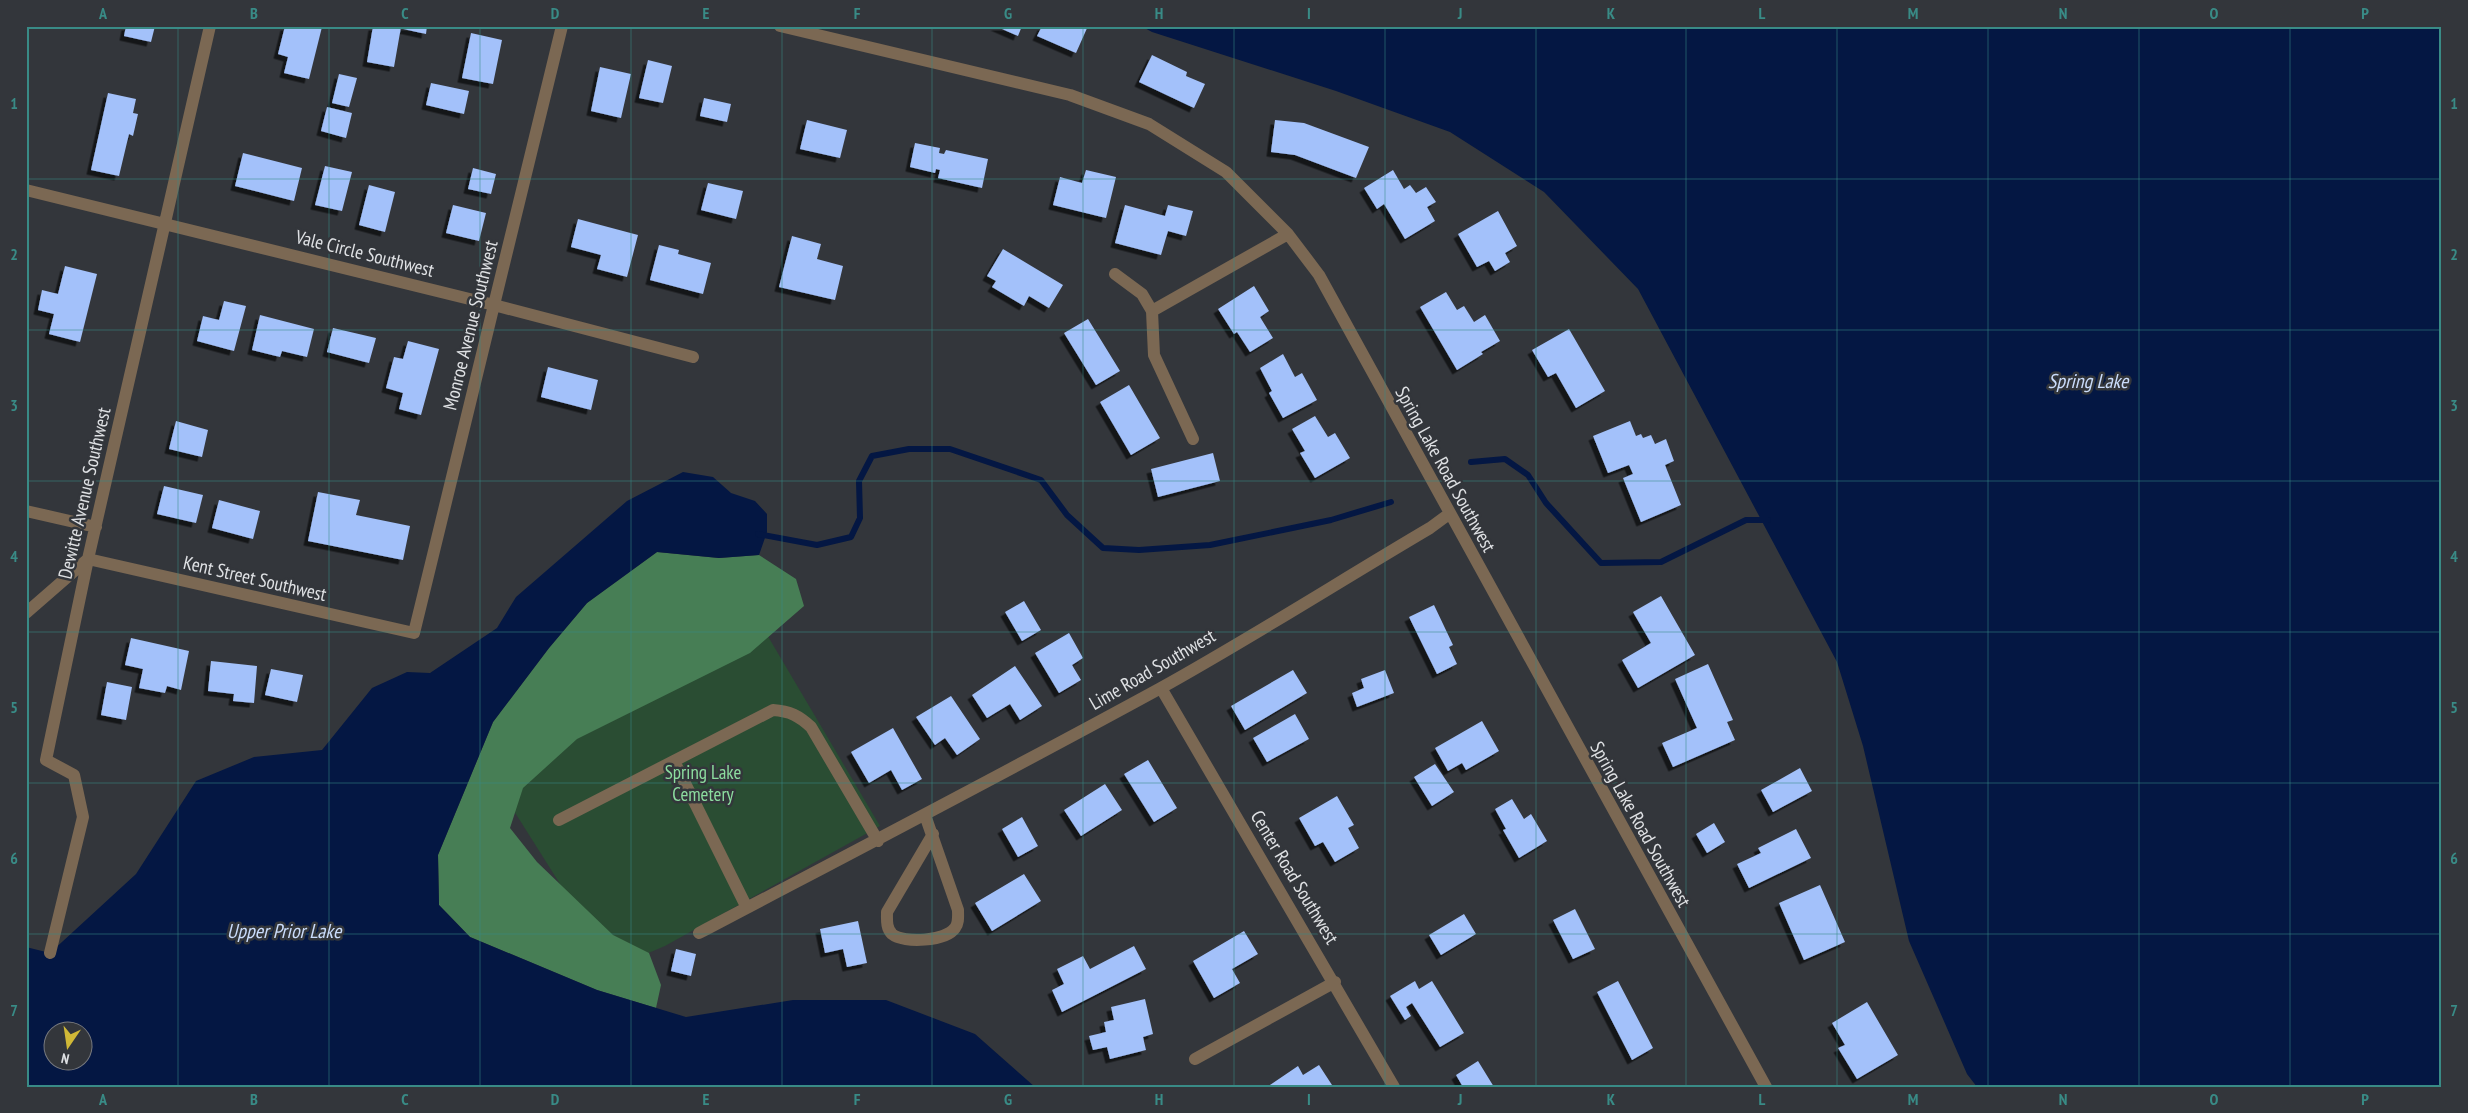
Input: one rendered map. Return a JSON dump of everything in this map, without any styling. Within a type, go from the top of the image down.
[{"type":"street","name":"Dewitte Avenue Southwest","points":[[50,953],[83,817],[74,775],[46,760],[88,559],[210,26]]},
{"type":"street","name":"Monroe Avenue Southwest","points":[[414,632],[562,26]]},
{"type":"street","name":"Spring Lake Road Southwest","points":[[780,26],[1070,95],[1150,124],[1226,172],[1288,234],[1319,275],[1448,514],[1766,1087]]},
{"type":"street","name":"Vale Circle Southwest","points":[[26,190],[166,223],[694,357]]},
{"type":"street","points":[[1152,311],[1288,234]]},
{"type":"street","points":[[1115,274],[1142,294],[1152,311],[1154,355],[1193,439]]},
{"type":"street","points":[[26,511],[96,526]]},
{"type":"street","name":"Lime Road Southwest","points":[[699,933],[872,843],[1161,688],[1430,528],[1448,514]]},
{"type":"street","points":[[26,613],[88,559]]},
{"type":"street","name":"Kent Street Southwest","points":[[88,559],[414,632]]},
{"type":"street","name":"Center Road Southwest","points":[[1161,688],[1335,982],[1394,1087]]},
{"type":"street","points":[[560,820],[773,710],[787,711],[800,717],[812,727],[872,843]]},
{"type":"street","points":[[674,761],[747,908]]},
{"type":"street","points":[[925,814],[932,834],[958,910],[958,920],[956,928],[950,934],[925,940],[903,939],[892,934],[887,926],[887,912],[932,834]]},
{"type":"street","points":[[1195,1059],[1335,982]]},
{"type":"green space","points":[[657,552],[719,558],[759,555],[796,579],[804,606],[750,653],[577,739],[523,788],[510,828],[537,862],[613,935],[649,953],[661,985],[656,1008],[597,990],[470,937],[439,905],[438,855],[493,722],[549,648],[587,603]]},
{"type":"green space","name":"Spring Lake Cemetery","points":[[753,611],[880,826],[665,946],[613,968],[485,765]]},
{"type":"water","name":"Spring Lake","points":[[1141,26],[2442,26],[2442,1087],[1977,1087],[1967,1074],[1909,941],[1863,746],[1837,662],[1638,289],[1544,192],[1450,132],[1336,91],[1152,32]]},
{"type":"water","name":"Upper Prior Lake","points":[[683,472],[713,477],[731,493],[755,501],[767,514],[767,532],[759,555],[719,558],[657,552],[587,603],[549,648],[493,722],[438,855],[439,905],[470,937],[597,990],[686,1017],[793,1000],[886,1000],[975,1034],[1035,1087],[26,1087],[26,947],[50,953],[136,874],[196,781],[254,757],[322,750],[372,688],[407,672],[430,673],[497,628],[516,597],[627,501]]},
{"type":"building","points":[[126,26],[155,26],[151,42],[124,36]]},
{"type":"building","points":[[285,26],[322,27],[309,79],[284,73],[288,57],[278,54]]},
{"type":"building","points":[[373,26],[401,27],[394,67],[367,62]]},
{"type":"building","points":[[404,26],[427,26],[426,34],[403,29]]},
{"type":"building","points":[[995,26],[1022,26],[1018,36]]},
{"type":"building","points":[[1042,26],[1088,26],[1076,53],[1037,36]]},
{"type":"building","points":[[471,33],[502,40],[493,84],[462,78]]},
{"type":"building","points":[[1152,55],[1187,72],[1186,76],[1205,84],[1194,108],[1139,82]]},
{"type":"building","points":[[648,60],[672,66],[663,103],[639,98]]},
{"type":"building","points":[[600,67],[631,74],[621,118],[591,111]]},
{"type":"building","points":[[339,74],[357,78],[349,107],[332,103]]},
{"type":"building","points":[[431,83],[469,91],[464,114],[426,105]]},
{"type":"building","points":[[108,93],[136,99],[133,113],[138,114],[133,136],[129,134],[119,176],[91,170]]},
{"type":"building","points":[[704,98],[731,104],[727,122],[700,116]]},
{"type":"building","points":[[327,107],[352,113],[346,138],[321,131]]},
{"type":"building","points":[[807,120],[847,130],[840,158],[800,149]]},
{"type":"building","points":[[1275,120],[1304,123],[1369,147],[1356,178],[1295,155],[1271,152]]},
{"type":"building","points":[[915,143],[940,148],[939,153],[944,154],[946,150],[988,159],[982,188],[938,178],[940,170],[936,169],[935,173],[910,167]]},
{"type":"building","points":[[243,153],[302,168],[294,201],[235,186]]},
{"type":"building","points":[[325,166],[352,172],[342,211],[315,205]]},
{"type":"building","points":[[473,168],[496,174],[491,194],[468,189]]},
{"type":"building","points":[[1086,170],[1116,177],[1106,218],[1053,205],[1060,177],[1082,183]]},
{"type":"building","points":[[1393,170],[1404,189],[1410,185],[1416,193],[1426,187],[1436,202],[1427,207],[1435,221],[1405,239],[1384,204],[1377,209],[1364,188]]},
{"type":"building","points":[[708,183],[743,191],[736,219],[701,210]]},
{"type":"building","points":[[369,185],[395,192],[385,232],[359,225]]},
{"type":"building","points":[[453,205],[486,213],[479,241],[446,233]]},
{"type":"building","points":[[1125,205],[1165,216],[1168,205],[1193,211],[1186,236],[1168,231],[1161,255],[1115,243]]},
{"type":"building","points":[[1498,211],[1517,246],[1505,253],[1510,262],[1495,271],[1489,261],[1477,267],[1458,234]]},
{"type":"building","points":[[578,219],[638,235],[627,277],[597,269],[601,255],[571,247]]},
{"type":"building","points":[[792,236],[821,244],[817,259],[843,266],[835,300],[779,287]]},
{"type":"building","points":[[659,245],[679,250],[678,254],[711,263],[703,294],[650,280]]},
{"type":"building","points":[[1003,249],[1063,285],[1049,308],[1029,296],[1024,306],[992,287],[996,281],[987,276]]},
{"type":"building","points":[[65,266],[97,274],[80,342],[49,334],[54,314],[38,310],[42,290],[58,294]]},
{"type":"building","points":[[1254,286],[1269,311],[1260,317],[1273,338],[1250,352],[1237,332],[1234,334],[1218,309]]},
{"type":"building","points":[[1446,292],[1457,310],[1464,306],[1474,322],[1485,315],[1500,341],[1481,352],[1483,354],[1457,370],[1420,307]]},
{"type":"building","points":[[224,301],[246,306],[234,351],[197,341],[203,316],[219,320]]},
{"type":"building","points":[[260,315],[314,329],[307,357],[282,351],[280,357],[252,350]]},
{"type":"building","points":[[1088,319],[1120,371],[1096,385],[1064,333]]},
{"type":"building","points":[[333,328],[376,338],[369,363],[327,352]]},
{"type":"building","points":[[1569,329],[1605,391],[1576,408],[1556,373],[1548,377],[1532,350]]},
{"type":"building","points":[[408,341],[439,349],[421,415],[399,409],[403,393],[386,388],[394,357],[403,359]]},
{"type":"building","points":[[1283,354],[1295,377],[1302,373],[1317,400],[1283,418],[1269,393],[1272,391],[1260,368]]},
{"type":"building","points":[[548,367],[598,380],[591,410],[541,397]]},
{"type":"building","points":[[1129,385],[1160,438],[1131,455],[1100,402]]},
{"type":"building","points":[[1315,416],[1328,437],[1335,433],[1350,458],[1315,478],[1300,453],[1305,451],[1292,429]]},
{"type":"building","points":[[176,421],[208,430],[202,457],[169,449]]},
{"type":"building","points":[[1630,421],[1636,436],[1641,434],[1643,438],[1651,435],[1655,444],[1666,439],[1674,461],[1665,465],[1681,505],[1641,522],[1623,478],[1633,474],[1629,465],[1608,473],[1593,436]]},
{"type":"building","points":[[1213,453],[1220,481],[1158,497],[1151,469]]},
{"type":"building","points":[[164,486],[203,495],[196,523],[157,514]]},
{"type":"building","points":[[318,492],[360,500],[356,515],[410,526],[403,560],[308,541]]},
{"type":"building","points":[[219,500],[260,511],[253,539],[212,528]]},
{"type":"building","points":[[1661,596],[1695,655],[1638,688],[1622,660],[1651,643],[1633,612]]},
{"type":"building","points":[[1024,601],[1041,630],[1022,641],[1005,612]]},
{"type":"building","points":[[1434,605],[1453,645],[1449,647],[1457,664],[1437,674],[1409,617]]},
{"type":"building","points":[[1069,633],[1083,658],[1072,665],[1081,680],[1059,693],[1035,653]]},
{"type":"building","points":[[131,638],[189,651],[181,690],[167,686],[165,693],[139,688],[143,669],[125,665]]},
{"type":"building","points":[[211,661],[257,666],[254,703],[233,701],[234,694],[208,691]]},
{"type":"building","points":[[1708,664],[1733,720],[1727,722],[1735,740],[1673,767],[1662,743],[1697,728],[1675,679]]},
{"type":"building","points":[[1015,666],[1042,706],[1020,720],[1010,704],[987,718],[972,695]]},
{"type":"building","points":[[271,669],[303,675],[297,702],[265,695]]},
{"type":"building","points":[[1293,670],[1307,693],[1245,730],[1231,706]]},
{"type":"building","points":[[1385,670],[1394,693],[1357,707],[1352,693],[1364,688],[1361,679]]},
{"type":"building","points":[[107,682],[132,687],[126,720],[101,715]]},
{"type":"building","points":[[951,696],[980,739],[957,755],[945,738],[935,745],[916,717]]},
{"type":"building","points":[[1295,714],[1309,739],[1267,762],[1253,738]]},
{"type":"building","points":[[1482,721],[1499,751],[1466,770],[1462,763],[1448,771],[1435,748]]},
{"type":"building","points":[[893,728],[922,779],[902,790],[891,770],[869,783],[851,752]]},
{"type":"building","points":[[1148,760],[1177,808],[1154,822],[1124,774]]},
{"type":"building","points":[[1435,764],[1454,792],[1432,806],[1414,777]]},
{"type":"building","points":[[1800,768],[1812,791],[1773,812],[1761,790]]},
{"type":"building","points":[[1105,784],[1122,810],[1081,836],[1064,810]]},
{"type":"building","points":[[1337,796],[1354,825],[1348,828],[1359,848],[1335,862],[1323,842],[1315,846],[1299,818]]},
{"type":"building","points":[[1512,799],[1524,819],[1531,814],[1547,841],[1519,858],[1503,830],[1506,829],[1495,809]]},
{"type":"building","points":[[1022,817],[1038,846],[1018,857],[1002,829]]},
{"type":"building","points":[[1714,823],[1725,842],[1707,853],[1696,834]]},
{"type":"building","points":[[1796,829],[1811,858],[1749,888],[1737,864],[1761,853],[1758,848]]},
{"type":"building","points":[[1024,874],[1041,901],[992,931],[975,903]]},
{"type":"building","points":[[1820,885],[1845,942],[1804,960],[1779,903]]},
{"type":"building","points":[[1575,909],[1595,949],[1573,959],[1553,920]]},
{"type":"building","points":[[1464,914],[1476,934],[1441,955],[1429,935]]},
{"type":"building","points":[[858,921],[867,963],[847,967],[843,949],[825,953],[820,929]]},
{"type":"building","points":[[1244,931],[1258,954],[1232,969],[1240,983],[1214,998],[1193,961]]},
{"type":"building","points":[[1134,946],[1146,969],[1062,1012],[1052,990],[1064,984],[1057,969],[1083,956],[1090,969]]},
{"type":"building","points":[[676,949],[696,954],[691,976],[671,971]]},
{"type":"building","points":[[1415,981],[1419,989],[1432,981],[1464,1033],[1440,1047],[1412,1003],[1406,1007],[1411,1016],[1405,1020],[1390,996]]},
{"type":"building","points":[[1618,981],[1653,1048],[1632,1060],[1597,992]]},
{"type":"building","points":[[1145,999],[1153,1034],[1143,1037],[1146,1050],[1110,1059],[1107,1047],[1093,1050],[1089,1036],[1106,1032],[1104,1022],[1114,1020],[1111,1007]]},
{"type":"building","points":[[1867,1002],[1898,1055],[1857,1079],[1838,1048],[1845,1045],[1832,1023]]},
{"type":"building","points":[[1478,1061],[1494,1087],[1463,1087],[1456,1075]]},
{"type":"building","points":[[1319,1065],[1332,1085],[1329,1087],[1267,1087],[1298,1066],[1303,1075]]},
{"type":"waterway","points":[[758,534],[817,545],[851,537],[860,518],[859,481],[872,456],[909,449],[950,449],[1041,480],[1067,515],[1103,548],[1139,550],[1210,545],[1331,520],[1391,502]]},
{"type":"waterway","points":[[1471,462],[1505,459],[1528,475],[1546,503],[1601,563],[1661,562],[1746,520],[1768,520]]}]
